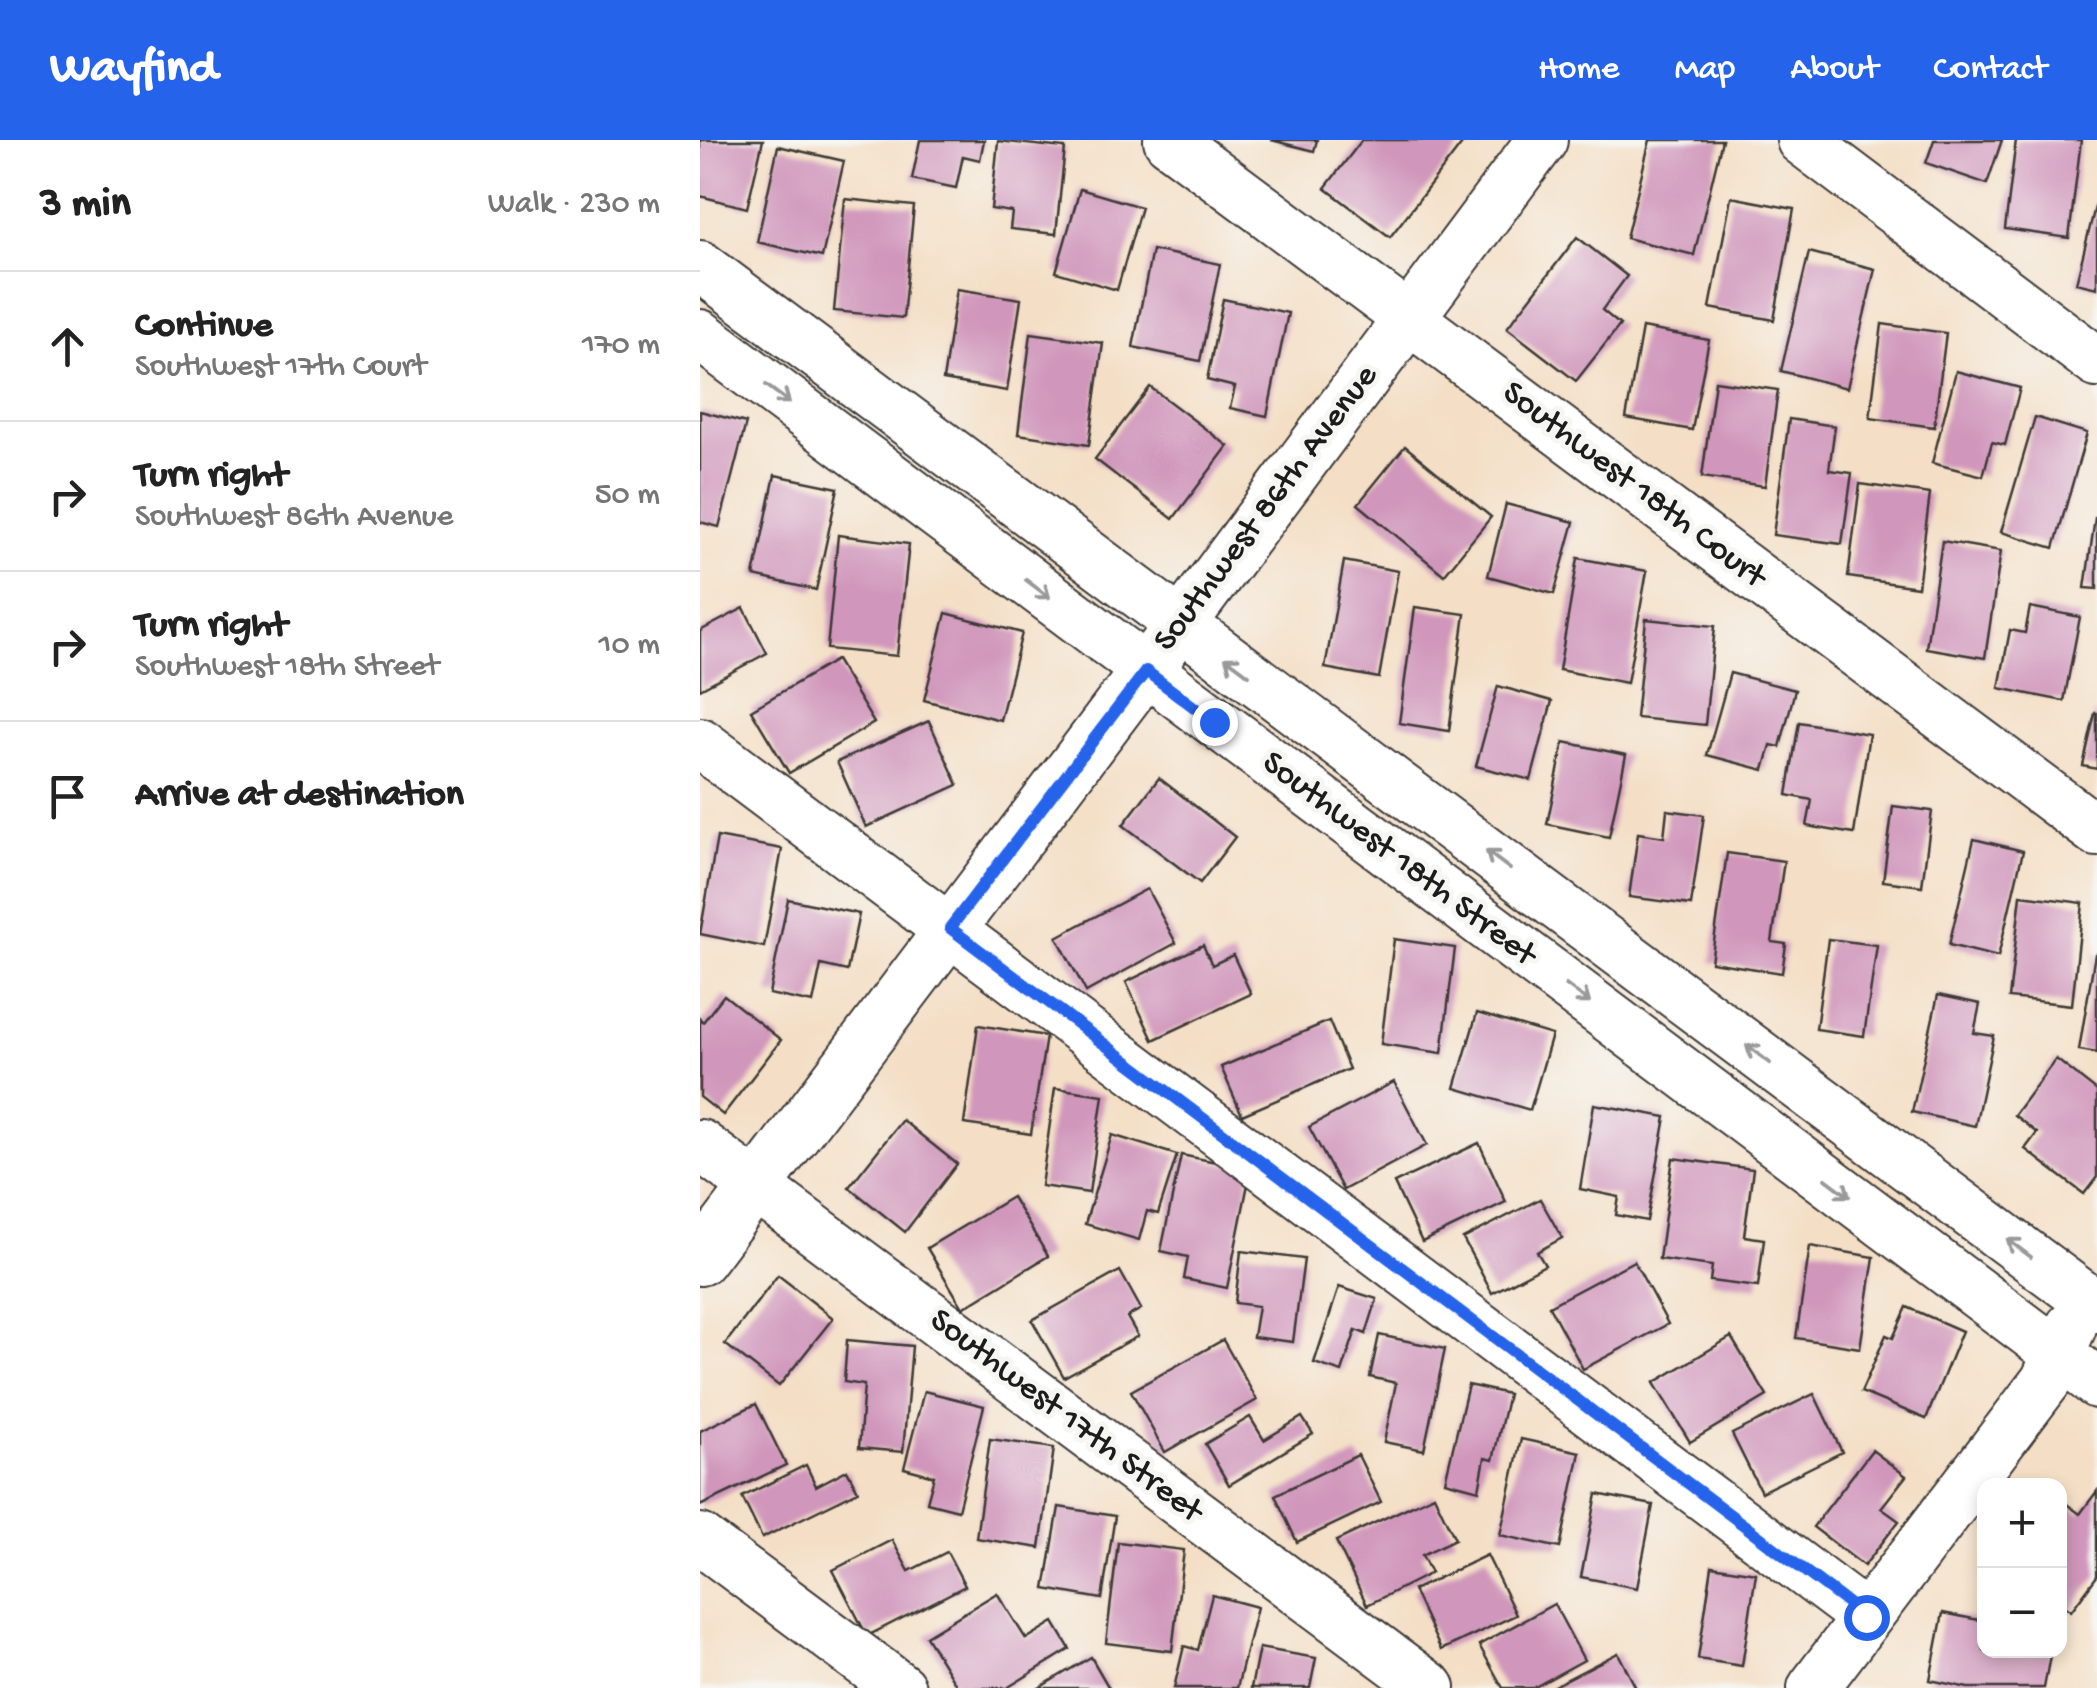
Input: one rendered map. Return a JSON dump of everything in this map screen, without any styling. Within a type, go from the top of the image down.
[{"type":"street","name":"Southwest 18th Court","points":[[1169,140],[2097,831]]},
{"type":"street","name":"Southwest 86th Avenue","points":[[700,1260],[1542,140]]},
{"type":"street","points":[[1802,140],[2097,362]]},
{"type":"street","name":"Southwest 18th Street","points":[[700,266],[2093,1296]]},
{"type":"street","name":"Southwest 18th Street","points":[[700,335],[2078,1369]]},
{"type":"street","points":[[700,743],[1866,1617]]},
{"type":"street","name":"Southwest 17th Street","points":[[700,1144],[1430,1688]]},
{"type":"street","points":[[1813,1688],[2046,1381],[2078,1369],[2093,1296]]},
{"type":"street","points":[[700,1538],[900,1688]]},
{"type":"building","points":[[700,140],[763,140],[747,208],[700,196]]},
{"type":"building","points":[[920,140],[984,140],[980,160],[963,156],[956,188],[912,179]]},
{"type":"building","points":[[1271,140],[1317,140],[1314,151]]},
{"type":"building","points":[[1362,140],[1465,140],[1390,237],[1325,188]]},
{"type":"building","points":[[1650,140],[1722,140],[1694,255],[1626,238]]},
{"type":"building","points":[[1934,140],[2002,140],[1987,184],[1926,163]]},
{"type":"building","points":[[2016,140],[2081,140],[2069,238],[2005,229]]},
{"type":"building","points":[[998,141],[1065,148],[1056,234],[1010,229],[1012,212],[991,209]]},
{"type":"building","points":[[778,146],[844,161],[822,257],[757,242]]},
{"type":"building","points":[[1080,189],[1141,207],[1117,290],[1056,272]]},
{"type":"building","points":[[1731,197],[1794,209],[1774,320],[1710,308]]},
{"type":"building","points":[[845,199],[914,206],[903,318],[834,311]]},
{"type":"building","points":[[2097,203],[2097,288],[2076,283]]},
{"type":"building","points":[[1577,237],[1627,276],[1602,310],[1620,325],[1576,381],[1507,328]]},
{"type":"building","points":[[1152,250],[1220,264],[1200,361],[1133,347]]},
{"type":"building","points":[[1809,252],[1875,269],[1847,388],[1781,371]]},
{"type":"building","points":[[957,289],[1021,299],[1007,391],[943,380]]},
{"type":"building","points":[[1223,299],[1288,313],[1267,416],[1230,408],[1235,387],[1207,380]]},
{"type":"building","points":[[1882,324],[1946,333],[1934,427],[1870,418]]},
{"type":"building","points":[[1642,328],[1709,340],[1692,430],[1626,418]]},
{"type":"building","points":[[1031,333],[1103,343],[1089,445],[1018,434]]},
{"type":"building","points":[[1956,371],[2020,388],[2005,445],[1992,442],[1983,476],[1932,463]]},
{"type":"building","points":[[1715,381],[1778,390],[1765,486],[1702,477]]},
{"type":"building","points":[[1150,387],[1228,446],[1173,519],[1095,459]]},
{"type":"building","points":[[700,411],[746,423],[719,527],[700,522]]},
{"type":"building","points":[[2035,417],[2087,433],[2054,548],[2001,532]]},
{"type":"building","points":[[1789,419],[1835,426],[1829,470],[1852,473],[1842,544],[1773,535]]},
{"type":"building","points":[[1405,446],[1491,517],[1444,575],[1358,504]]},
{"type":"building","points":[[775,475],[838,488],[816,590],[754,576]]},
{"type":"building","points":[[1860,484],[1930,494],[1918,587],[1848,577]]},
{"type":"building","points":[[1506,504],[1574,522],[1554,594],[1488,576]]},
{"type":"building","points":[[2097,518],[2097,589],[2085,588]]},
{"type":"building","points":[[838,535],[909,544],[897,656],[827,649]]},
{"type":"building","points":[[1942,541],[2001,551],[1985,658],[1926,648]]},
{"type":"building","points":[[1578,558],[1647,571],[1627,683],[1559,670]]},
{"type":"building","points":[[1344,561],[1398,571],[1379,678],[1325,668]]},
{"type":"building","points":[[1415,607],[1465,614],[1449,731],[1399,723]]},
{"type":"building","points":[[2030,607],[2080,617],[2064,701],[1999,688],[2010,630],[2025,633]]},
{"type":"building","points":[[744,608],[767,653],[700,689],[700,631]]},
{"type":"building","points":[[946,613],[1022,633],[1000,720],[924,700]]},
{"type":"building","points":[[1646,619],[1715,626],[1705,725],[1636,718]]},
{"type":"building","points":[[836,660],[874,723],[789,773],[751,710]]},
{"type":"building","points":[[1730,673],[1795,690],[1780,747],[1771,745],[1764,770],[1707,755]]},
{"type":"building","points":[[1498,686],[1552,701],[1531,780],[1476,766]]},
{"type":"building","points":[[2097,713],[2097,769],[2083,766]]},
{"type":"building","points":[[929,721],[958,785],[866,827],[837,762]]},
{"type":"building","points":[[1799,722],[1869,734],[1854,834],[1807,826],[1812,800],[1787,795]]},
{"type":"building","points":[[1564,742],[1626,755],[1609,837],[1547,824]]},
{"type":"building","points":[[1159,778],[1235,837],[1200,883],[1123,825]]},
{"type":"building","points":[[1893,806],[1932,811],[1922,886],[1883,881]]},
{"type":"building","points":[[1667,810],[1704,815],[1691,905],[1629,897],[1638,833],[1664,837]]},
{"type":"building","points":[[717,837],[782,849],[764,947],[700,934]]},
{"type":"building","points":[[1974,839],[2023,851],[1998,957],[1949,945]]},
{"type":"building","points":[[1727,853],[1784,861],[1772,942],[1786,944],[1782,973],[1711,962]]},
{"type":"building","points":[[1147,889],[1176,943],[1086,992],[1057,937]]},
{"type":"building","points":[[2021,895],[2083,903],[2072,1005],[2009,998]]},
{"type":"building","points":[[788,899],[859,914],[847,971],[821,965],[813,1003],[769,994]]},
{"type":"building","points":[[1394,939],[1455,948],[1442,1053],[1381,1044]]},
{"type":"building","points":[[1828,939],[1877,945],[1864,1036],[1816,1029]]},
{"type":"building","points":[[1203,945],[1212,965],[1233,955],[1251,994],[1153,1040],[1126,982]]},
{"type":"building","points":[[2097,954],[2097,1053],[2079,1050]]},
{"type":"building","points":[[724,995],[781,1040],[723,1115],[700,1097],[700,1019],[703,1022]]},
{"type":"building","points":[[1938,995],[1980,1004],[1974,1033],[1994,1036],[1975,1126],[1912,1112]]},
{"type":"building","points":[[1477,1013],[1552,1035],[1530,1110],[1455,1088]]},
{"type":"building","points":[[1329,1021],[1349,1069],[1242,1115],[1221,1067]]},
{"type":"building","points":[[978,1025],[1046,1036],[1031,1134],[964,1124]]},
{"type":"building","points":[[2056,1059],[2097,1091],[2097,1177],[2084,1194],[2025,1149],[2037,1133],[2014,1115]]},
{"type":"building","points":[[1394,1082],[1427,1145],[1343,1190],[1309,1127]]},
{"type":"building","points":[[1055,1088],[1103,1095],[1089,1193],[1041,1186]]},
{"type":"building","points":[[1594,1104],[1666,1117],[1647,1221],[1616,1215],[1619,1197],[1580,1189]]},
{"type":"building","points":[[902,1120],[957,1164],[905,1232],[849,1187]]},
{"type":"building","points":[[1112,1135],[1177,1155],[1158,1214],[1147,1211],[1139,1240],[1085,1224]]},
{"type":"building","points":[[1479,1143],[1506,1202],[1422,1242],[1394,1183]]},
{"type":"building","points":[[1181,1155],[1251,1169],[1227,1288],[1184,1279],[1188,1257],[1161,1251]]},
{"type":"building","points":[[1673,1158],[1753,1169],[1744,1236],[1764,1239],[1758,1287],[1710,1281],[1712,1266],[1659,1259]]},
{"type":"building","points":[[1012,1197],[1048,1256],[963,1308],[927,1248]]},
{"type":"building","points":[[1540,1199],[1562,1238],[1537,1252],[1545,1265],[1492,1293],[1463,1239]]},
{"type":"building","points":[[1810,1246],[1874,1257],[1860,1348],[1796,1338]]},
{"type":"building","points":[[1241,1251],[1304,1259],[1293,1342],[1253,1337],[1258,1306],[1235,1303]]},
{"type":"building","points":[[1634,1261],[1668,1324],[1583,1369],[1549,1306]]},
{"type":"building","points":[[1120,1271],[1141,1309],[1127,1317],[1138,1336],[1064,1377],[1032,1320]]},
{"type":"building","points":[[778,1275],[833,1318],[779,1386],[725,1344]]},
{"type":"building","points":[[1339,1287],[1377,1299],[1366,1334],[1356,1330],[1342,1372],[1314,1363]]},
{"type":"building","points":[[1907,1307],[1962,1331],[1926,1419],[1861,1392],[1886,1335],[1893,1338]]},
{"type":"building","points":[[1379,1335],[1445,1349],[1424,1450],[1384,1442],[1396,1383],[1370,1377]]},
{"type":"building","points":[[1731,1337],[1767,1396],[1690,1442],[1654,1383]]},
{"type":"building","points":[[847,1340],[912,1346],[903,1452],[859,1448],[864,1385],[844,1382]]},
{"type":"building","points":[[1223,1340],[1257,1400],[1165,1452],[1131,1391]]},
{"type":"building","points":[[1468,1385],[1508,1394],[1493,1460],[1485,1458],[1479,1490],[1445,1481]]},
{"type":"building","points":[[924,1391],[984,1406],[958,1510],[927,1502],[934,1476],[904,1468]]},
{"type":"building","points":[[1814,1394],[1842,1452],[1761,1492],[1732,1434]]},
{"type":"building","points":[[756,1404],[786,1465],[700,1506],[700,1431]]},
{"type":"building","points":[[1250,1417],[1264,1440],[1302,1417],[1313,1434],[1229,1485],[1205,1444]]},
{"type":"building","points":[[990,1439],[1054,1448],[1040,1548],[976,1538]]},
{"type":"building","points":[[1521,1439],[1580,1452],[1560,1548],[1500,1535]]},
{"type":"building","points":[[1872,1450],[1906,1476],[1881,1508],[1899,1521],[1864,1566],[1813,1527]]},
{"type":"building","points":[[1358,1455],[1381,1502],[1297,1542],[1275,1495]]},
{"type":"building","points":[[806,1465],[816,1486],[847,1470],[858,1491],[762,1538],[742,1497]]},
{"type":"building","points":[[2097,1491],[2097,1576],[2071,1611],[2067,1608],[2067,1504],[2080,1514]]},
{"type":"building","points":[[1597,1494],[1653,1505],[1637,1588],[1581,1577]]},
{"type":"building","points":[[1434,1495],[1455,1539],[1422,1555],[1431,1573],[1367,1605],[1336,1541]]},
{"type":"building","points":[[1059,1507],[1115,1516],[1102,1599],[1045,1589]]},
{"type":"building","points":[[892,1540],[909,1571],[947,1552],[965,1586],[867,1636],[833,1570]]},
{"type":"building","points":[[1118,1542],[1184,1550],[1172,1651],[1106,1643]]},
{"type":"building","points":[[1487,1555],[1516,1615],[1441,1650],[1413,1590]]},
{"type":"building","points":[[1712,1566],[1756,1573],[1742,1666],[1698,1659]]},
{"type":"building","points":[[997,1593],[1026,1639],[1054,1622],[1070,1649],[1007,1688],[958,1688],[926,1636]]},
{"type":"building","points":[[1212,1595],[1257,1607],[1237,1688],[1174,1688],[1184,1646],[1198,1650]]},
{"type":"building","points":[[1554,1604],[1584,1660],[1533,1688],[1503,1688],[1479,1645]]},
{"type":"building","points":[[1943,1613],[1977,1620],[1977,1658],[2050,1658],[2044,1688],[1968,1688],[1930,1680]]},
{"type":"building","points":[[1259,1648],[1316,1658],[1310,1688],[1251,1688]]},
{"type":"building","points":[[1618,1653],[1636,1688],[1550,1688]]},
{"type":"building","points":[[1091,1657],[1109,1688],[1039,1688]]},
{"type":"route","points":[[1214,722],[1146,671],[950,928],[1866,1617]]}]
